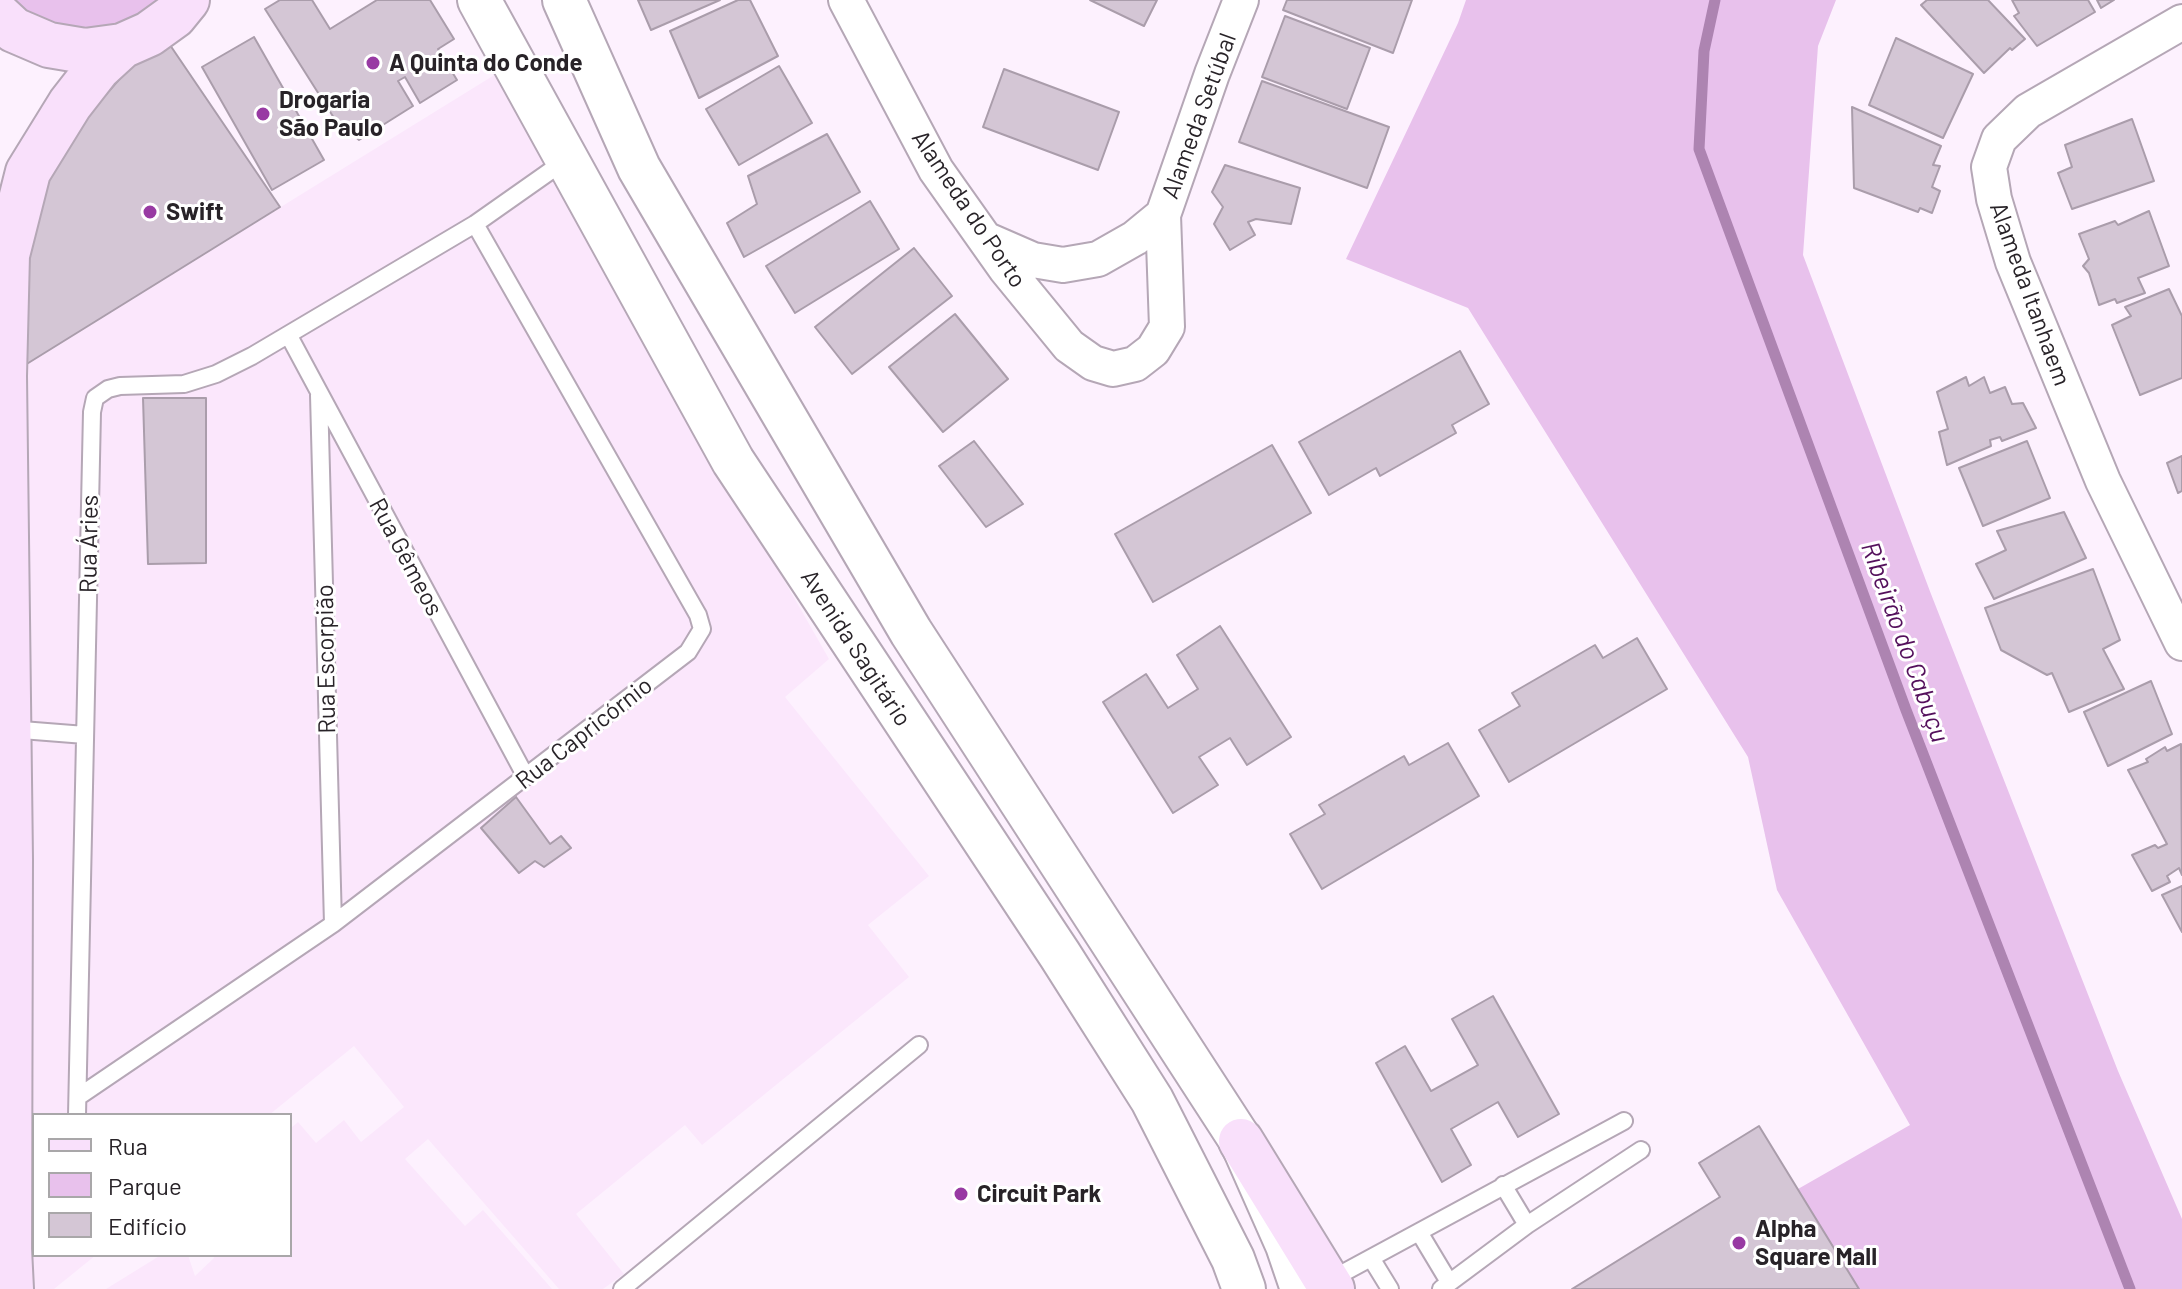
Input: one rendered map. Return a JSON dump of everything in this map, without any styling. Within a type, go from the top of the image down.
[{"type":"main road","points":[[0,17],[14,30],[49,45],[85,51],[122,46],[149,34],[174,16],[187,0]]},
{"type":"main road","points":[[11,1289],[4,376],[7,255],[28,172],[70,104],[98,68],[122,46]]},
{"type":"main road","points":[[1241,1141],[1320,1286]]},
{"type":"street","name":"Avenida Sagitário","points":[[479,0],[733,461],[1060,955],[1152,1100],[1233,1259],[1244,1289]]},
{"type":"street","points":[[564,0],[639,168],[911,632],[1241,1141]]},
{"type":"street","name":"Alameda do Porto","points":[[846,0],[936,170],[985,239],[1069,346],[1093,363],[1113,369],[1135,364]]},
{"type":"street","name":"Alameda Setúbal","points":[[1135,364],[1153,350],[1167,327],[1163,215],[1241,0]]},
{"type":"street","name":"Alameda Itanhaem","points":[[2182,22],[2028,111],[1999,139],[1989,167],[1994,199],[2013,262],[2103,481],[2182,643]]},
{"type":"street","points":[[985,239],[1033,260],[1063,265],[1098,259],[1135,238],[1163,215]]},
{"type":"street","points":[[1152,1100],[1195,1074]]},
{"type":"lane","name":"Rua Áries","points":[[77,1113],[92,412],[95,398],[108,389],[120,386],[158,386],[195,380],[252,356],[475,224],[566,160]]},
{"type":"lane","name":"Rua Capricórnio","points":[[78,1097],[333,924],[688,652],[702,629],[698,615],[475,224]]},
{"type":"lane","name":"Rua Gêmeos","points":[[289,336],[526,777]]},
{"type":"lane","name":"Rua Escorpião","points":[[319,395],[333,924]]},
{"type":"lane","points":[[8,729],[85,735]]},
{"type":"lane","points":[[622,1289],[919,1045]]},
{"type":"lane","points":[[1320,1286],[1624,1121]]},
{"type":"lane","points":[[1419,1232],[1445,1286],[1527,1225],[1641,1150]]},
{"type":"lane","points":[[1503,1185],[1527,1225]]},
{"type":"lane","points":[[1371,1258],[1390,1289]]},
{"type":"shaded area","points":[[496,74],[829,659],[785,697],[929,876],[868,925],[909,977],[702,1145],[685,1125],[576,1214],[624,1274],[603,1289],[559,1289],[428,1139],[405,1159],[465,1226],[483,1210],[552,1289],[106,1289],[158,1257],[189,1257],[195,1276],[214,1257],[292,1257],[292,1127],[298,1122],[316,1143],[344,1120],[361,1142],[404,1107],[354,1046],[271,1113],[32,1113],[32,1257],[94,1257],[54,1289],[27,1289],[17,370]]},
{"type":"green space","points":[[11,0],[168,0],[133,25],[62,30],[29,17]]},
{"type":"green space","points":[[1466,0],[1836,0],[1818,46],[1803,255],[1931,594],[2118,1071],[2182,1219],[2182,1289],[1859,1289],[1798,1189],[1910,1125],[1777,890],[1748,757],[1468,308],[1346,259],[1458,23]]},
{"type":"building","name":"A Quinta do Conde","points":[[280,0],[312,0],[330,29],[377,0],[430,0],[454,39],[438,49],[457,80],[420,103],[405,77],[398,81],[413,106],[359,140],[334,118],[265,9]]},
{"type":"building","points":[[638,0],[720,0],[651,30]]},
{"type":"building","points":[[738,0],[750,0],[778,56],[699,98],[670,31]]},
{"type":"building","points":[[1090,0],[1157,0],[1144,26]]},
{"type":"building","points":[[1287,0],[1412,0],[1393,53],[1283,10]]},
{"type":"building","points":[[1927,0],[1988,0],[2025,39],[2012,50],[2010,48],[1984,73],[1921,5]]},
{"type":"building","points":[[2012,0],[2088,0],[2095,12],[2037,46],[2014,16],[2019,13]]},
{"type":"building","points":[[2097,0],[2114,0],[2101,8]]},
{"type":"building","points":[[1285,16],[1370,48],[1347,109],[1262,77]]},
{"type":"building","name":"Drogaria São Paulo","points":[[254,37],[324,160],[272,190],[202,67]]},
{"type":"building","points":[[1896,38],[1973,74],[1943,138],[1869,105]]},
{"type":"building","name":"Swift","points":[[170,45],[280,207],[17,370],[25,216],[66,146],[94,108],[139,57]]},
{"type":"building","points":[[779,66],[812,123],[739,165],[706,109]]},
{"type":"building","points":[[1004,69],[1119,112],[1098,170],[983,127]]},
{"type":"building","points":[[1262,81],[1389,127],[1367,188],[1239,142]]},
{"type":"building","points":[[1852,107],[1941,146],[1933,165],[1940,166],[1932,187],[1940,191],[1932,213],[1920,208],[1918,212],[1854,188]]},
{"type":"building","points":[[2132,119],[2154,181],[2072,209],[2058,173],[2072,167],[2065,145]]},
{"type":"building","points":[[827,134],[860,192],[744,257],[727,223],[757,204],[748,176]]},
{"type":"building","points":[[1225,165],[1300,188],[1291,224],[1256,219],[1248,222],[1255,235],[1230,250],[1214,224],[1223,207],[1212,192]]},
{"type":"building","points":[[870,201],[899,249],[795,313],[766,266]]},
{"type":"building","points":[[2149,211],[2169,266],[2138,278],[2145,293],[2117,303],[2115,299],[2099,305],[2089,273],[2083,266],[2089,259],[2079,234],[2115,221],[2118,225]]},
{"type":"building","points":[[914,248],[952,296],[852,374],[815,327]]},
{"type":"building","points":[[2169,289],[2182,316],[2182,378],[2140,395],[2112,325],[2131,316],[2125,307]]},
{"type":"building","points":[[955,314],[1008,379],[943,432],[889,367]]},
{"type":"building","points":[[1460,351],[1489,404],[1452,425],[1456,433],[1380,476],[1376,468],[1329,495],[1299,442]]},
{"type":"building","points":[[1966,377],[1969,386],[1984,377],[1990,393],[2005,387],[2012,404],[2023,403],[2036,428],[2002,441],[2000,437],[1990,440],[1991,446],[1947,465],[1939,432],[1948,429],[1937,392]]},
{"type":"building","points":[[143,398],[206,398],[206,563],[148,564]]},
{"type":"building","points":[[974,441],[1023,504],[986,527],[939,466]]},
{"type":"building","points":[[2027,441],[2050,498],[1983,526],[1959,468]]},
{"type":"building","points":[[1272,445],[1311,513],[1153,602],[1115,534]]},
{"type":"building","points":[[2182,456],[2182,491],[2178,493],[2167,463]]},
{"type":"building","points":[[2064,512],[2086,558],[1994,599],[1976,564],[2006,550],[1997,531]]},
{"type":"building","points":[[2093,569],[2120,640],[2103,649],[2124,689],[2069,712],[2052,673],[2047,675],[2001,650],[1985,608]]},
{"type":"building","points":[[1220,626],[1291,737],[1247,765],[1230,738],[1199,757],[1218,785],[1173,813],[1103,702],[1146,674],[1168,708],[1198,689],[1177,655]]},
{"type":"building","points":[[1637,638],[1667,689],[1509,782],[1479,730],[1520,706],[1512,693],[1595,645],[1603,658]]},
{"type":"building","points":[[2151,681],[2172,734],[2108,766],[2084,712]]},
{"type":"building","points":[[1448,743],[1479,796],[1322,889],[1290,834],[1325,814],[1319,805],[1404,756],[1409,765]]},
{"type":"building","points":[[2181,744],[2182,875],[2179,868],[2167,876],[2170,882],[2152,891],[2132,855],[2155,845],[2158,848],[2167,844],[2128,770],[2148,762],[2146,759],[2165,747],[2167,751]]},
{"type":"building","points":[[516,797],[550,844],[561,836],[571,848],[544,867],[535,861],[519,873],[481,828]]},
{"type":"building","points":[[2182,886],[2182,932],[2162,895]]},
{"type":"building","points":[[1493,996],[1559,1114],[1518,1137],[1498,1102],[1451,1129],[1471,1165],[1442,1182],[1376,1063],[1405,1046],[1431,1091],[1478,1065],[1452,1019]]},
{"type":"building","name":"Alpha Square Mall","points":[[1759,1126],[1859,1289],[1572,1289],[1720,1197],[1699,1163]]},
{"type":"waterway","name":"Ribeirão do Cabuçu","points":[[1715,0],[1704,51],[1699,149],[1906,710],[2130,1289]]},
{"type":"place","name":"A Quinta do Conde","points":[[373,63]]},
{"type":"place","name":"Drogaria São Paulo","points":[[263,114]]},
{"type":"place","name":"Swift","points":[[150,212]]},
{"type":"place","name":"Circuit Park","points":[[961,1194]]},
{"type":"place","name":"Alpha Square Mall","points":[[1739,1243]]}]
